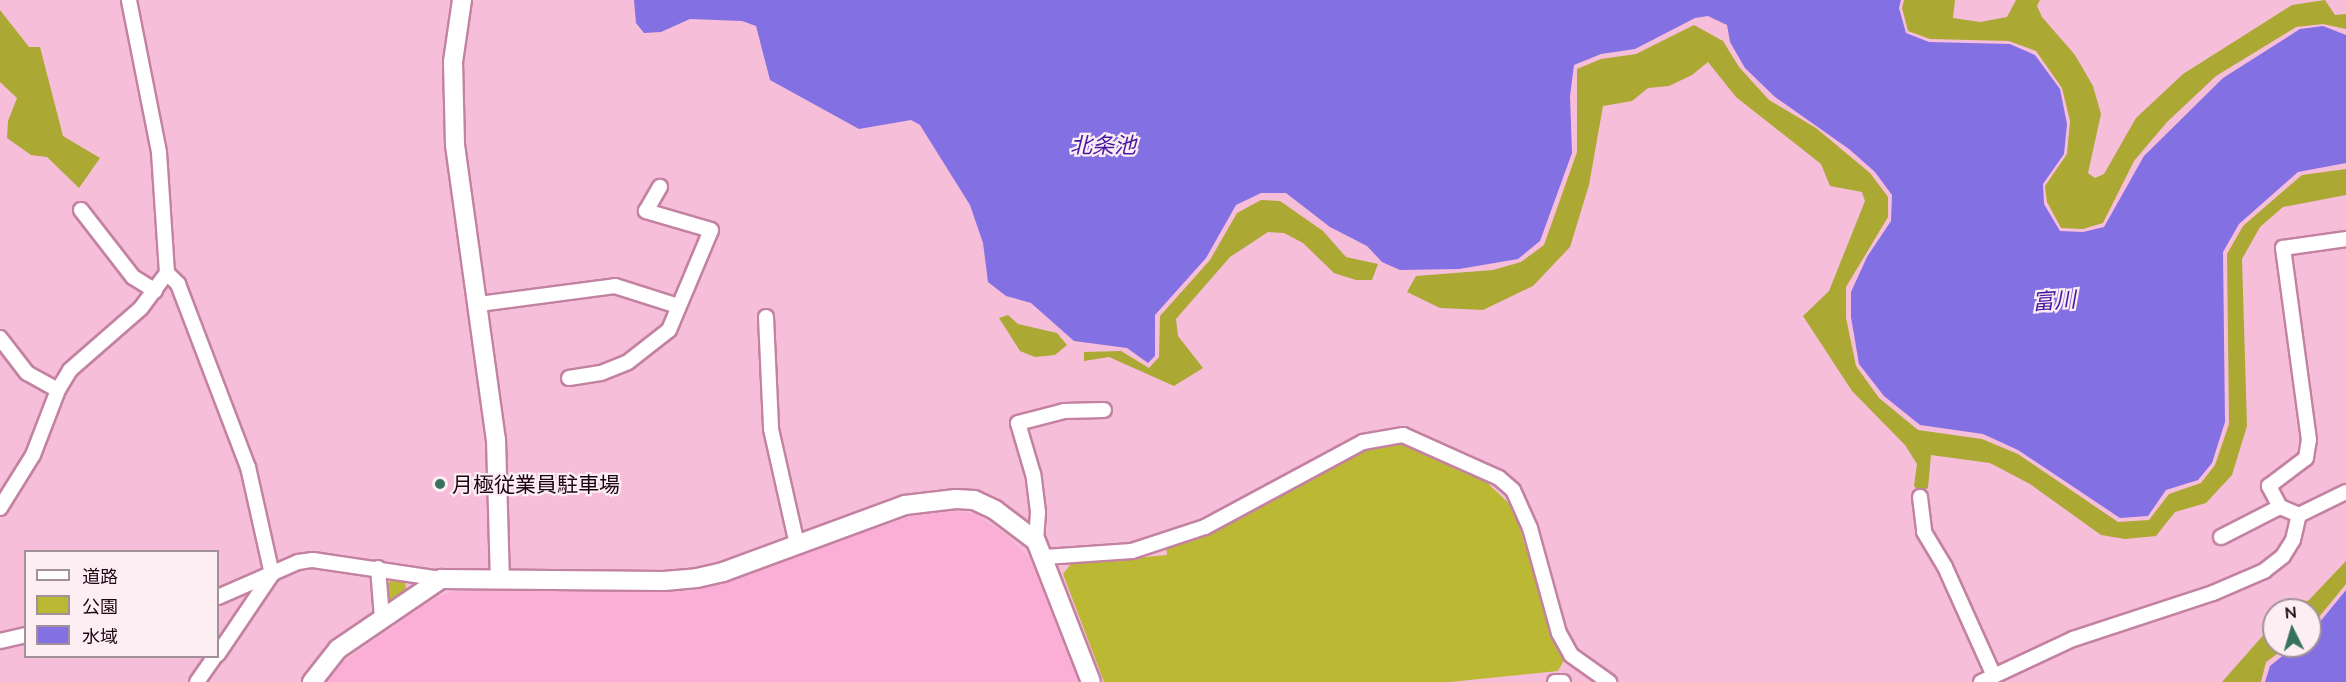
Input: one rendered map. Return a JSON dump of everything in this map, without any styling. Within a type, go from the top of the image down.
[{"type":"street","points":[[0,508],[33,455],[58,390],[80,360],[155,291],[167,273],[159,152],[129,0]]},
{"type":"street","points":[[462,0],[453,62],[455,145],[479,304],[496,439],[500,579]]},
{"type":"street","points":[[569,378],[601,373],[628,362],[669,330],[711,230],[646,211],[660,187]]},
{"type":"street","points":[[81,210],[134,277],[155,291]]},
{"type":"street","points":[[2299,515],[2280,507],[2269,486],[2306,458],[2309,440],[2283,248],[2346,239]]},
{"type":"street","points":[[167,273],[178,284],[248,467],[272,574],[219,651]]},
{"type":"street","points":[[479,304],[615,286],[678,306]]},
{"type":"street","points":[[766,317],[771,429],[797,544]]},
{"type":"street","points":[[0,338],[27,373],[58,390]]},
{"type":"street","points":[[1091,682],[1040,549],[1033,474],[1018,423],[1064,411],[1104,410]]},
{"type":"street","points":[[219,597],[272,574],[313,560],[441,579],[697,578],[905,505],[956,499],[974,500],[995,510],[1040,549],[1132,551],[1205,527],[1363,442],[1403,435],[1499,478],[1513,490],[1530,528],[1559,633],[1571,655],[1609,682]]},
{"type":"street","points":[[1981,682],[1993,674],[2073,639],[2213,593],[2264,571],[2288,548],[2299,515],[2346,492]]},
{"type":"street","points":[[1920,497],[1924,532],[1945,567],[1993,674]]},
{"type":"street","points":[[2221,537],[2280,507]]},
{"type":"street","points":[[378,568],[382,618]]},
{"type":"street","points":[[312,682],[338,649],[441,579]]},
{"type":"street","points":[[0,641],[24,635]]},
{"type":"street","points":[[197,682],[214,658]]},
{"type":"street","points":[[1555,682],[1563,682]]},
{"type":"shaded area","points":[[1904,0],[1955,0],[1953,18],[1980,22],[2007,17],[2016,0],[2040,0],[2037,6],[2042,17],[2075,55],[2093,86],[2101,114],[2088,173],[2095,178],[2104,174],[2136,118],[2183,74],[2292,5],[2325,0],[2335,15],[2346,14],[2346,29],[2323,24],[2296,27],[2216,76],[2167,122],[2134,161],[2103,223],[2083,229],[2061,228],[2047,202],[2045,186],[2067,154],[2070,121],[2062,88],[2036,51],[2009,41],[1930,39],[1908,31],[1902,8]]},
{"type":"shaded area","points":[[0,10],[29,47],[40,47],[63,136],[100,158],[79,188],[47,157],[31,155],[7,138],[8,121],[17,98],[0,82]]},
{"type":"shaded area","points":[[1694,25],[1723,41],[1739,67],[1769,100],[1816,128],[1870,173],[1888,197],[1888,217],[1846,287],[1846,318],[1856,366],[1879,398],[1918,430],[1982,439],[2018,454],[2118,522],[2149,520],[2169,494],[2201,483],[2215,465],[2229,424],[2227,254],[2243,226],[2302,175],[2346,169],[2346,195],[2283,207],[2260,227],[2242,259],[2247,426],[2232,475],[2206,503],[2175,512],[2156,536],[2125,539],[2101,535],[2030,484],[1990,463],[1931,455],[1928,488],[1920,492],[1914,486],[1917,464],[1905,445],[1852,391],[1803,316],[1829,291],[1865,201],[1862,192],[1830,186],[1821,164],[1736,97],[1708,62],[1692,75],[1669,86],[1648,88],[1632,101],[1603,106],[1589,185],[1570,247],[1533,286],[1483,310],[1440,308],[1407,292],[1416,276],[1493,270],[1521,262],[1544,245],[1577,152],[1577,69],[1601,59],[1636,54]]},
{"type":"shaded area","points":[[1261,200],[1280,201],[1323,231],[1346,257],[1378,264],[1372,280],[1356,280],[1334,273],[1303,243],[1284,233],[1268,232],[1230,257],[1176,319],[1178,336],[1203,368],[1174,386],[1109,357],[1084,361],[1084,352],[1121,351],[1149,368],[1159,357],[1160,316],[1210,260],[1237,213]]},
{"type":"shaded area","points":[[1008,315],[1018,324],[1057,333],[1067,345],[1055,355],[1035,357],[1020,351],[999,318]]},
{"type":"shaded area","points":[[957,511],[976,514],[1008,536],[1030,559],[1078,682],[327,682],[344,661],[434,599],[454,591],[694,591],[914,515]]},
{"type":"shaded area","points":[[2346,561],[2346,584],[2322,613],[2322,598],[2311,598]]},
{"type":"shaded area","points":[[2262,637],[2262,658],[2272,658],[2266,662],[2261,682],[2222,682]]},
{"type":"green space","points":[[1393,442],[1411,444],[1483,479],[1514,508],[1548,623],[1564,660],[1558,671],[1450,682],[1104,682],[1063,574],[1071,564],[1167,555],[1166,546],[1226,526],[1374,446]]},
{"type":"green space","points":[[394,577],[405,580],[406,590],[386,603],[381,591]]},
{"type":"water","name":"北条池","points":[[634,0],[1901,0],[1899,8],[1906,33],[1929,42],[2010,44],[2035,55],[2060,89],[2067,124],[2064,154],[2043,184],[2044,204],[2060,231],[2083,232],[2104,227],[2144,156],[2223,78],[2300,29],[2323,26],[2346,35],[2346,163],[2298,172],[2239,224],[2223,252],[2225,422],[2212,463],[2198,480],[2166,490],[2148,516],[2120,518],[2018,450],[1983,434],[1920,425],[1884,396],[1859,364],[1851,317],[1851,292],[1867,257],[1891,221],[1892,195],[1875,172],[1849,149],[1775,97],[1745,68],[1730,42],[1727,25],[1708,16],[1695,18],[1635,49],[1601,54],[1574,65],[1570,96],[1572,153],[1540,241],[1518,259],[1459,269],[1400,270],[1382,262],[1367,246],[1330,227],[1286,193],[1261,193],[1236,205],[1206,258],[1155,315],[1155,356],[1148,363],[1127,348],[1074,341],[1031,303],[1006,296],[988,282],[983,243],[970,205],[920,125],[911,120],[859,129],[770,80],[756,26],[742,21],[690,19],[661,32],[644,33],[636,23]]},
{"type":"water","points":[[2346,590],[2346,682],[2265,682],[2270,666],[2280,658],[2322,658],[2322,619]]},
{"type":"place","name":"月極従業員駐車場","points":[[440,484]]},
{"type":"water label","name":"富川","points":[[2054,301]]}]
